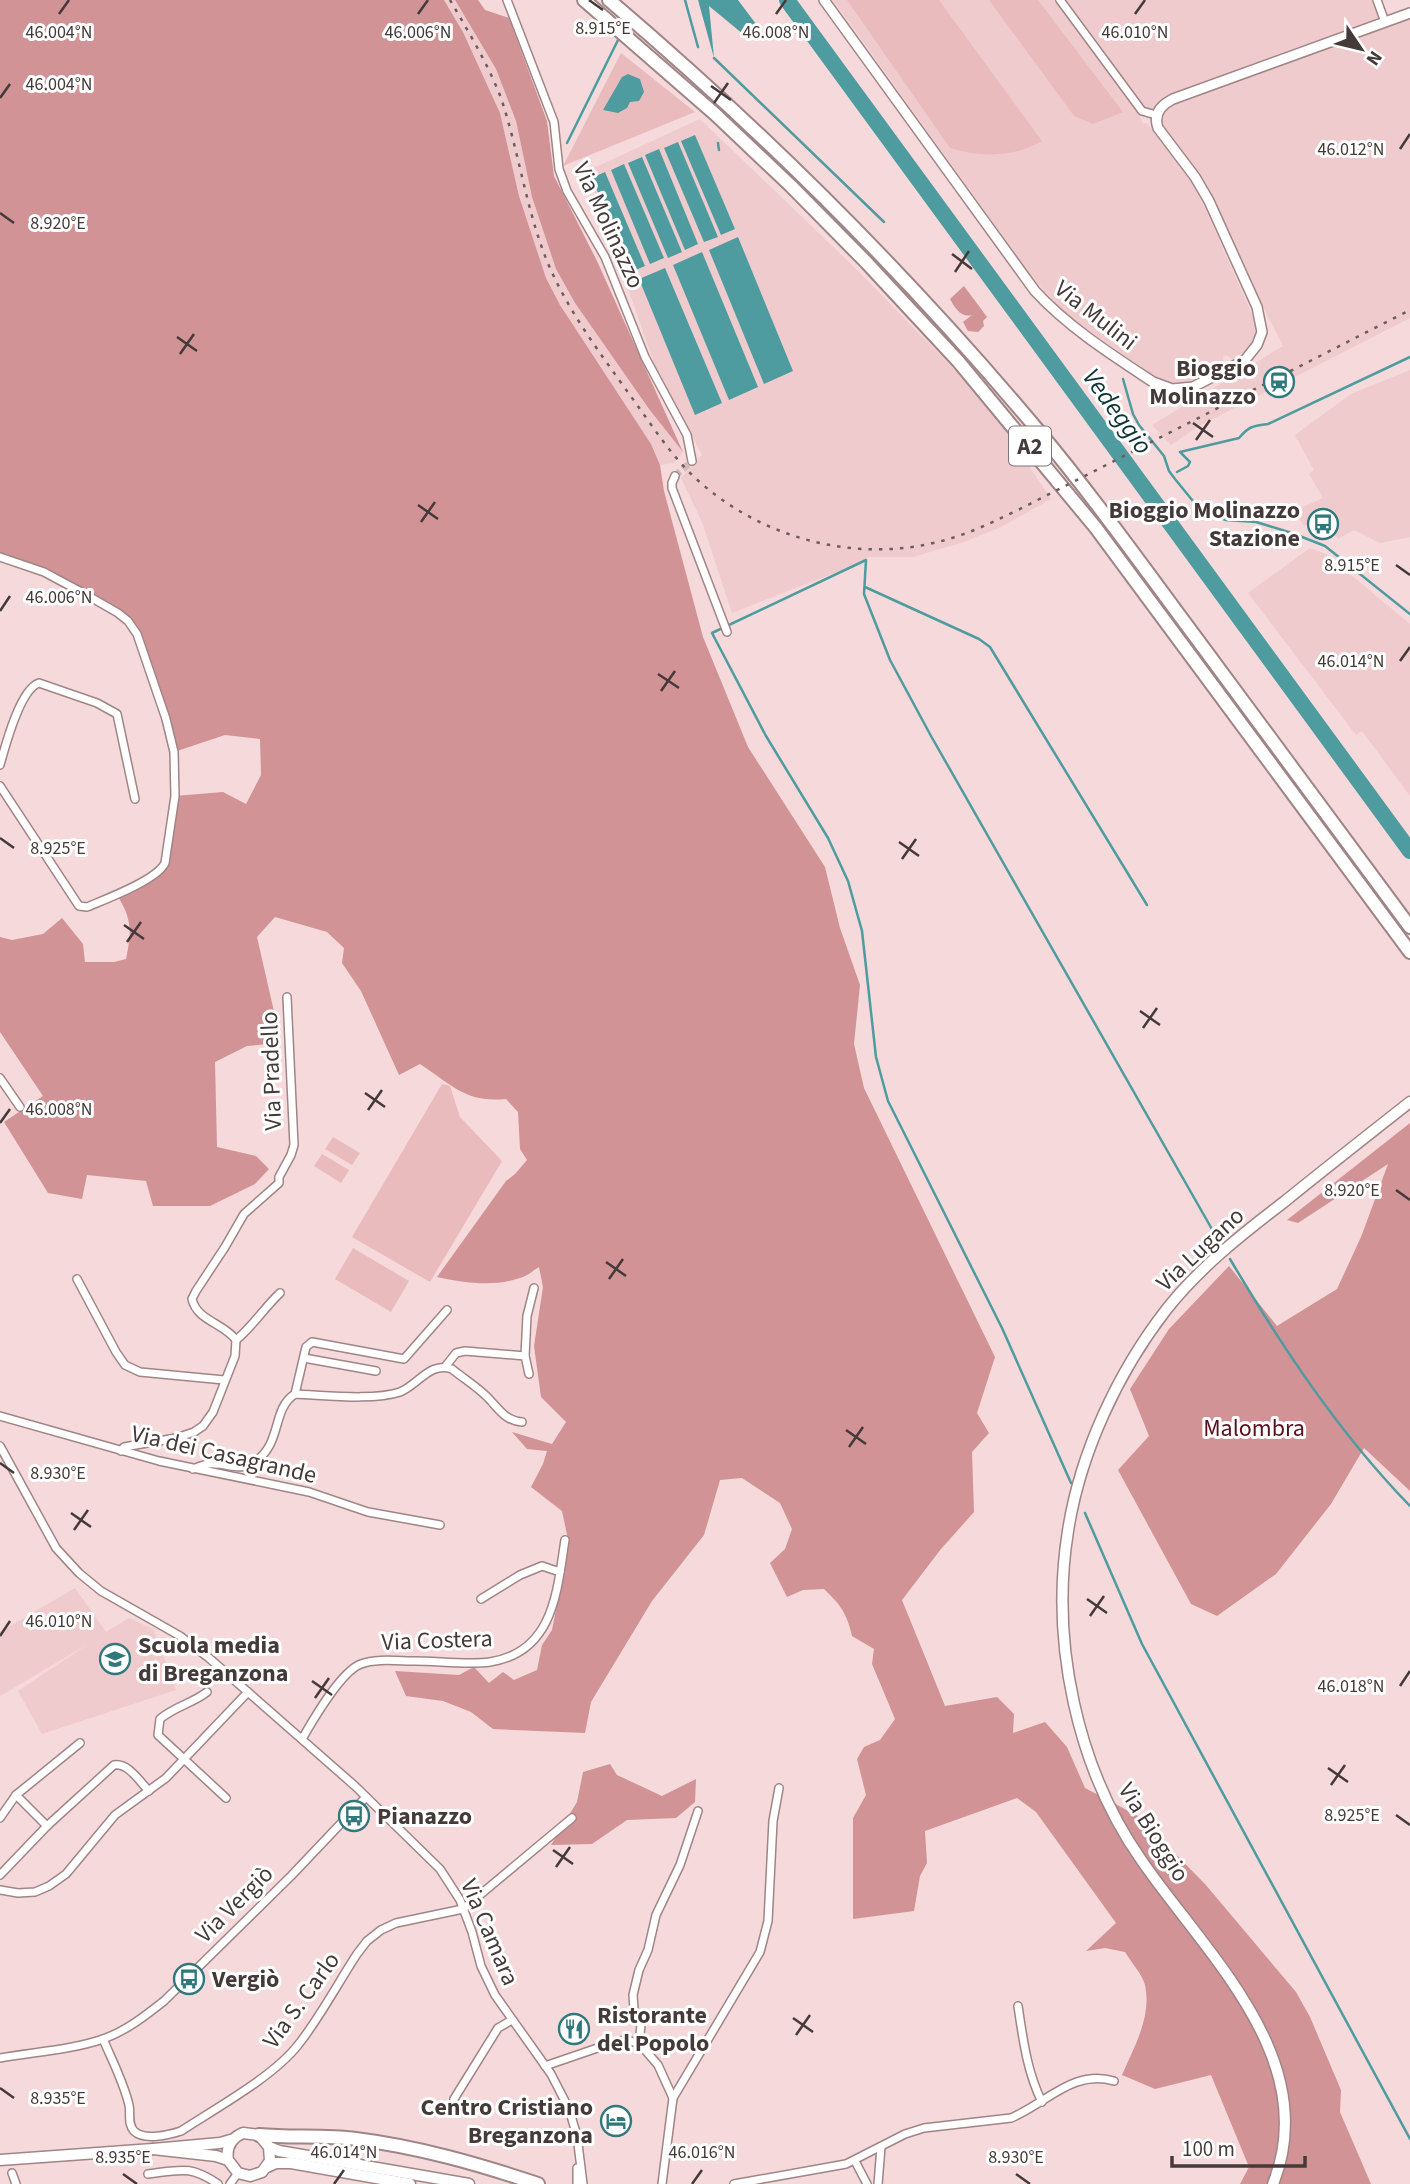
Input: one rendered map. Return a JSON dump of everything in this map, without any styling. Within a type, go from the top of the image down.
[{"type":"highway","name":"A2","points":[[584,0],[644,50],[772,168],[866,262],[966,370],[1096,527],[1410,952]]},
{"type":"highway","name":"A2","points":[[609,0],[722,99],[852,224],[1038,430],[1109,519],[1410,927]]},
{"type":"highway","points":[[259,2135],[354,2139],[391,2144],[459,2159],[538,2184]]},
{"type":"main road","name":"Via Lugano","points":[[1081,1476],[1105,1408],[1133,1357],[1167,1309],[1192,1280],[1238,1238],[1410,1102]]},
{"type":"main road","name":"Via Bioggio","points":[[1081,1476],[1067,1532],[1063,1613],[1069,1680],[1081,1732],[1104,1794],[1129,1840],[1247,2004],[1262,2034],[1278,2076],[1285,2109],[1283,2151],[1273,2184]]},
{"type":"main road","points":[[0,2160],[220,2143],[243,2133],[259,2135],[269,2147],[279,2151],[469,2184]]},
{"type":"main road","points":[[228,2160],[228,2149],[234,2139]]},
{"type":"main road","points":[[267,2167],[270,2161],[269,2147]]},
{"type":"main road","points":[[153,2149],[216,2156],[228,2160],[238,2173],[244,2176],[257,2175],[276,2163],[291,2163],[410,2184]]},
{"type":"street","name":"Via Molinazzo","points":[[507,0],[554,122],[559,169],[567,191],[606,257],[645,357],[687,435],[692,461]]},
{"type":"street","name":"Via Mulini","points":[[824,0],[1048,306],[1153,382],[1180,389],[1200,384],[1250,356],[1260,338],[1262,325],[1256,307],[1209,201],[1195,177],[1160,132],[1156,115],[1142,111],[1060,0]]},
{"type":"street","points":[[1377,0],[1385,22]]},
{"type":"street","points":[[1156,115],[1162,106],[1173,99],[1410,13]]},
{"type":"street","points":[[675,476],[672,488],[727,632]]},
{"type":"street","points":[[0,557],[44,572],[118,613],[137,634],[166,719],[174,752],[175,796],[162,869],[152,877],[97,903],[85,908],[79,906],[0,786]]},
{"type":"street","points":[[0,765],[22,703],[30,688],[39,683],[97,703],[117,714],[135,799]]},
{"type":"street","name":"Via Pradello","points":[[236,1340],[228,1331],[197,1311],[192,1299],[244,1214],[276,1188],[293,1150],[288,997]]},
{"type":"street","points":[[0,1078],[20,1107]]},
{"type":"street","points":[[76,1279],[125,1365],[140,1372],[224,1380]]},
{"type":"street","points":[[529,1374],[525,1356],[527,1316],[534,1288]]},
{"type":"street","points":[[121,1451],[124,1447],[194,1432],[209,1419],[235,1356],[236,1340],[280,1293]]},
{"type":"street","points":[[295,1394],[306,1347],[312,1342],[404,1359],[447,1310]]},
{"type":"street","points":[[445,1367],[456,1353],[465,1350],[525,1356]]},
{"type":"street","points":[[304,1358],[376,1371]]},
{"type":"street","points":[[193,1469],[214,1463],[233,1467],[250,1466],[270,1446],[281,1410],[295,1394],[383,1396],[402,1391],[436,1367],[452,1369],[491,1401],[496,1410],[514,1422],[522,1422]]},
{"type":"street","name":"Via dei Casagrande","points":[[0,1416],[193,1469],[279,1485],[368,1512],[440,1525]]},
{"type":"street","name":"Via Camara","points":[[0,1446],[56,1548],[79,1573],[101,1591],[180,1636],[209,1658],[366,1797],[440,1869],[463,1909],[481,1966],[495,1995],[545,2066],[569,2109],[579,2147],[578,2182]]},
{"type":"street","name":"Via Costera","points":[[302,1739],[347,1673],[362,1663],[491,1662],[533,1643],[551,1614],[565,1540]]},
{"type":"street","name":"Via Costera","points":[[481,1599],[520,1575],[542,1566],[560,1572]]},
{"type":"street","points":[[207,1692],[160,1719],[158,1735],[226,1798]]},
{"type":"street","points":[[0,1890],[35,1892],[66,1874],[115,1815],[166,1778],[248,1692]]},
{"type":"street","points":[[0,1818],[16,1795],[80,1744]]},
{"type":"street","points":[[0,1875],[47,1826],[114,1765],[127,1767],[149,1791]]},
{"type":"street","points":[[662,2184],[673,2098],[760,1952],[768,1921],[773,1821],[779,1788]]},
{"type":"street","points":[[16,1795],[47,1826]]},
{"type":"street","name":"Via Vergiò","points":[[0,2058],[103,2039],[128,2027],[164,2001],[366,1797]]},
{"type":"street","points":[[639,2043],[641,2025],[634,2009],[633,1995],[639,1970],[648,1950],[656,1915],[680,1865],[698,1811]]},
{"type":"street","name":"Via S. Carlo","points":[[103,2039],[130,2106],[132,2129],[140,2135],[150,2136],[181,2131],[262,2078],[298,2046],[357,1955],[381,1930],[408,1919],[463,1909],[572,1818]]},
{"type":"street","points":[[1018,2006],[1027,2060],[1034,2086],[1042,2102]]},
{"type":"street","points":[[454,2099],[498,2028],[512,2020]]},
{"type":"street","points":[[545,2066],[615,2042],[625,2040],[639,2043],[658,2065],[673,2098]]},
{"type":"street","points":[[734,2184],[855,2161],[905,2134],[924,2128],[1011,2118],[1086,2078],[1101,2077],[1114,2081]]},
{"type":"street","points":[[878,2184],[881,2147]]},
{"type":"street","points":[[855,2161],[867,2184]]},
{"type":"street","points":[[148,2174],[187,2169],[203,2174],[218,2184]]},
{"type":"street","points":[[12,2173],[16,2184]]},
{"type":"street","points":[[230,2184],[238,2173]]},
{"type":"shaded area","points":[[444,0],[455,0],[496,69],[516,121],[532,197],[556,269],[575,303],[649,409],[683,452],[674,463],[660,465],[651,444],[560,305],[546,278],[519,196],[500,113],[463,32]]},
{"type":"shaded area","points":[[833,0],[1057,0],[1134,103],[1143,124],[1147,123],[1191,182],[1254,319],[1255,335],[1249,347],[1236,358],[1232,359],[1226,355],[1221,366],[1191,381],[1168,382],[1151,375],[1066,314],[1036,282]]},
{"type":"shaded area","points":[[847,0],[939,0],[1042,141],[1020,151],[997,154],[950,148]]},
{"type":"shaded area","points":[[989,0],[1038,0],[1123,112],[1093,124],[1074,116]]},
{"type":"shaded area","points":[[1060,0],[1377,0],[1385,22],[1410,13],[1410,318],[1199,426],[1171,445],[1152,425],[1283,346],[1209,201],[1156,120],[1142,111]]},
{"type":"shaded area","points":[[621,53],[695,112],[563,166]]},
{"type":"shaded area","points":[[700,119],[854,267],[987,403],[1051,499],[1001,527],[964,542],[913,557],[868,557],[842,570],[732,613],[702,522],[681,478],[702,455],[654,363],[587,171]]},
{"type":"shaded area","points":[[1410,370],[1410,537],[1380,543],[1354,530],[1338,539],[1335,533],[1327,537],[1321,525],[1311,529],[1308,524],[1304,526],[1294,511],[1323,498],[1309,474],[1314,470],[1295,435],[1351,394]]},
{"type":"shaded area","points":[[1310,548],[1326,554],[1410,624],[1410,796],[1362,731],[1356,735],[1248,593]]},
{"type":"shaded area","points":[[442,1084],[450,1086],[460,1117],[502,1161],[430,1282],[352,1237]]},
{"type":"shaded area","points":[[333,1137],[360,1153],[352,1165],[325,1149]]},
{"type":"shaded area","points":[[322,1154],[349,1170],[341,1183],[314,1166]]},
{"type":"shaded area","points":[[353,1248],[409,1281],[391,1312],[335,1279]]},
{"type":"shaded area","name":"Scuola media di Breganzona","points":[[75,1588],[106,1632],[129,1618],[153,1629],[176,1690],[42,1734],[18,1691],[88,1644],[0,1696],[0,1632]]},
{"type":"green space","points":[[0,0],[444,0],[463,32],[500,113],[519,196],[546,278],[560,305],[651,444],[660,465],[664,491],[703,637],[748,747],[825,867],[840,928],[860,985],[854,1044],[864,1088],[995,1357],[977,1413],[989,1433],[972,1452],[974,1512],[941,1549],[902,1600],[945,1706],[997,1697],[1014,1714],[1013,1733],[1045,1722],[1067,1747],[1085,1788],[1138,1816],[1205,1884],[1296,1992],[1310,2017],[1341,2090],[1340,2112],[1371,2184],[1240,2184],[1249,2167],[1211,2075],[1155,2089],[1122,2075],[1144,2020],[1147,1997],[1144,1981],[1125,1952],[1105,1948],[1086,1951],[1116,1923],[1036,1812],[1017,1798],[925,1831],[927,1863],[920,1876],[914,1911],[853,1919],[853,1818],[866,1795],[857,1759],[864,1747],[880,1740],[895,1719],[872,1664],[874,1649],[852,1636],[848,1622],[835,1600],[824,1589],[803,1590],[787,1597],[770,1563],[785,1549],[792,1529],[780,1503],[742,1478],[720,1480],[704,1535],[652,1601],[591,1702],[585,1733],[493,1729],[471,1712],[443,1701],[406,1696],[395,1671],[459,1675],[474,1667],[489,1683],[503,1672],[514,1680],[537,1670],[542,1645],[552,1630],[569,1544],[562,1511],[531,1487],[547,1451],[527,1449],[512,1432],[552,1444],[566,1422],[541,1397],[534,1346],[543,1287],[539,1267],[527,1275],[504,1282],[470,1282],[437,1277],[506,1181],[527,1160],[520,1149],[518,1112],[506,1099],[480,1098],[460,1091],[420,1064],[399,1075],[361,991],[342,963],[344,948],[327,932],[275,917],[257,937],[275,1016],[269,1044],[247,1046],[215,1062],[217,1147],[256,1156],[269,1169],[255,1184],[210,1206],[153,1206],[146,1181],[87,1175],[82,1199],[48,1193],[4,1122],[43,1096],[0,1032],[0,937],[12,940],[43,934],[62,918],[83,944],[85,962],[114,962],[126,959],[129,925],[116,893],[162,869],[175,796],[223,792],[246,804],[261,775],[260,739],[225,735],[174,752],[152,677],[128,621],[44,572],[0,557]]},
{"type":"green space","points":[[455,0],[478,0],[485,10],[509,18],[547,121],[554,176],[597,261],[683,452],[649,409],[575,303],[556,269],[532,197],[516,121],[496,69]]},
{"type":"green space","points":[[964,286],[987,317],[978,332],[968,331],[963,322],[972,315],[962,314],[950,299]]},
{"type":"green space","name":"Malombra","points":[[1410,1123],[1410,1491],[1364,1448],[1331,1504],[1276,1574],[1217,1616],[1191,1604],[1118,1470],[1149,1436],[1130,1389],[1169,1329],[1229,1266],[1277,1326],[1337,1289],[1361,1237],[1388,1164],[1298,1223],[1287,1220]]},
{"type":"green space","points":[[610,1764],[617,1775],[662,1796],[696,1779],[695,1802],[676,1818],[627,1820],[592,1844],[551,1845],[577,1802],[583,1772]]},
{"type":"water","points":[[698,0],[738,0],[759,28],[749,39],[709,6],[714,58]]},
{"type":"water","points":[[628,74],[640,79],[644,92],[639,101],[630,102],[627,108],[618,113],[603,110],[622,77]]},
{"type":"water","points":[[695,135],[735,229],[721,235],[681,141]]},
{"type":"water","points":[[678,142],[718,237],[704,242],[664,148]]},
{"type":"water","points":[[659,149],[698,244],[685,250],[645,155]]},
{"type":"water","points":[[642,157],[682,252],[668,258],[628,163]]},
{"type":"water","points":[[624,164],[664,258],[650,264],[611,170]]},
{"type":"water","points":[[605,172],[645,266],[631,272],[592,178]]},
{"type":"water","points":[[738,237],[793,371],[764,384],[709,250]]},
{"type":"water","points":[[702,252],[758,387],[729,400],[673,265]]},
{"type":"water","points":[[665,268],[722,403],[695,415],[639,279]]},
{"type":"waterway","points":[[685,0],[698,47]]},
{"type":"waterway","name":"Vedeggio","points":[[787,0],[1410,851]]},
{"type":"waterway","points":[[567,143],[620,36]]},
{"type":"waterway","points":[[714,58],[884,222]]},
{"type":"waterway","points":[[718,143],[719,150]]},
{"type":"waterway","points":[[1177,472],[1190,462],[1180,452],[1239,438],[1252,427],[1268,424],[1410,357]]},
{"type":"waterway","points":[[1123,379],[1139,425],[1164,456],[1169,471],[1197,506],[1226,520],[1256,522],[1325,546],[1410,614]]},
{"type":"waterway","points":[[1071,1483],[1002,1328],[888,1101],[876,1057],[862,931],[848,881],[828,838],[766,736],[712,633],[866,560],[864,594],[890,660],[1217,1238]]},
{"type":"waterway","points":[[865,587],[979,639],[990,647],[1147,905]]},
{"type":"waterway","points":[[1230,1259],[1313,1388],[1359,1449],[1410,1506]]},
{"type":"waterway","points":[[1085,1513],[1142,1644],[1410,2139]]},
{"type":"tunnel","points":[[675,476],[692,461]]},
{"type":"railway","points":[[450,0],[484,60],[501,98],[533,221],[547,261],[573,312],[594,344],[688,471],[715,495],[745,514],[777,530],[811,541],[882,549],[917,546],[969,532],[1020,509],[1410,310]]},
{"type":"place","name":"Bioggio Molinazzo","points":[[1279,382]]},
{"type":"place","name":"Bioggio Molinazzo Stazione","points":[[1323,524]]},
{"type":"place","name":"Scuola media di Breganzona","points":[[115,1659]]},
{"type":"place","name":"Pianazzo","points":[[354,1816]]},
{"type":"place","name":"Vergiò","points":[[189,1979]]},
{"type":"place","name":"Ristorante del Popolo","points":[[574,2029]]},
{"type":"place","name":"Centro Cristiano Breganzona","points":[[616,2121]]}]
